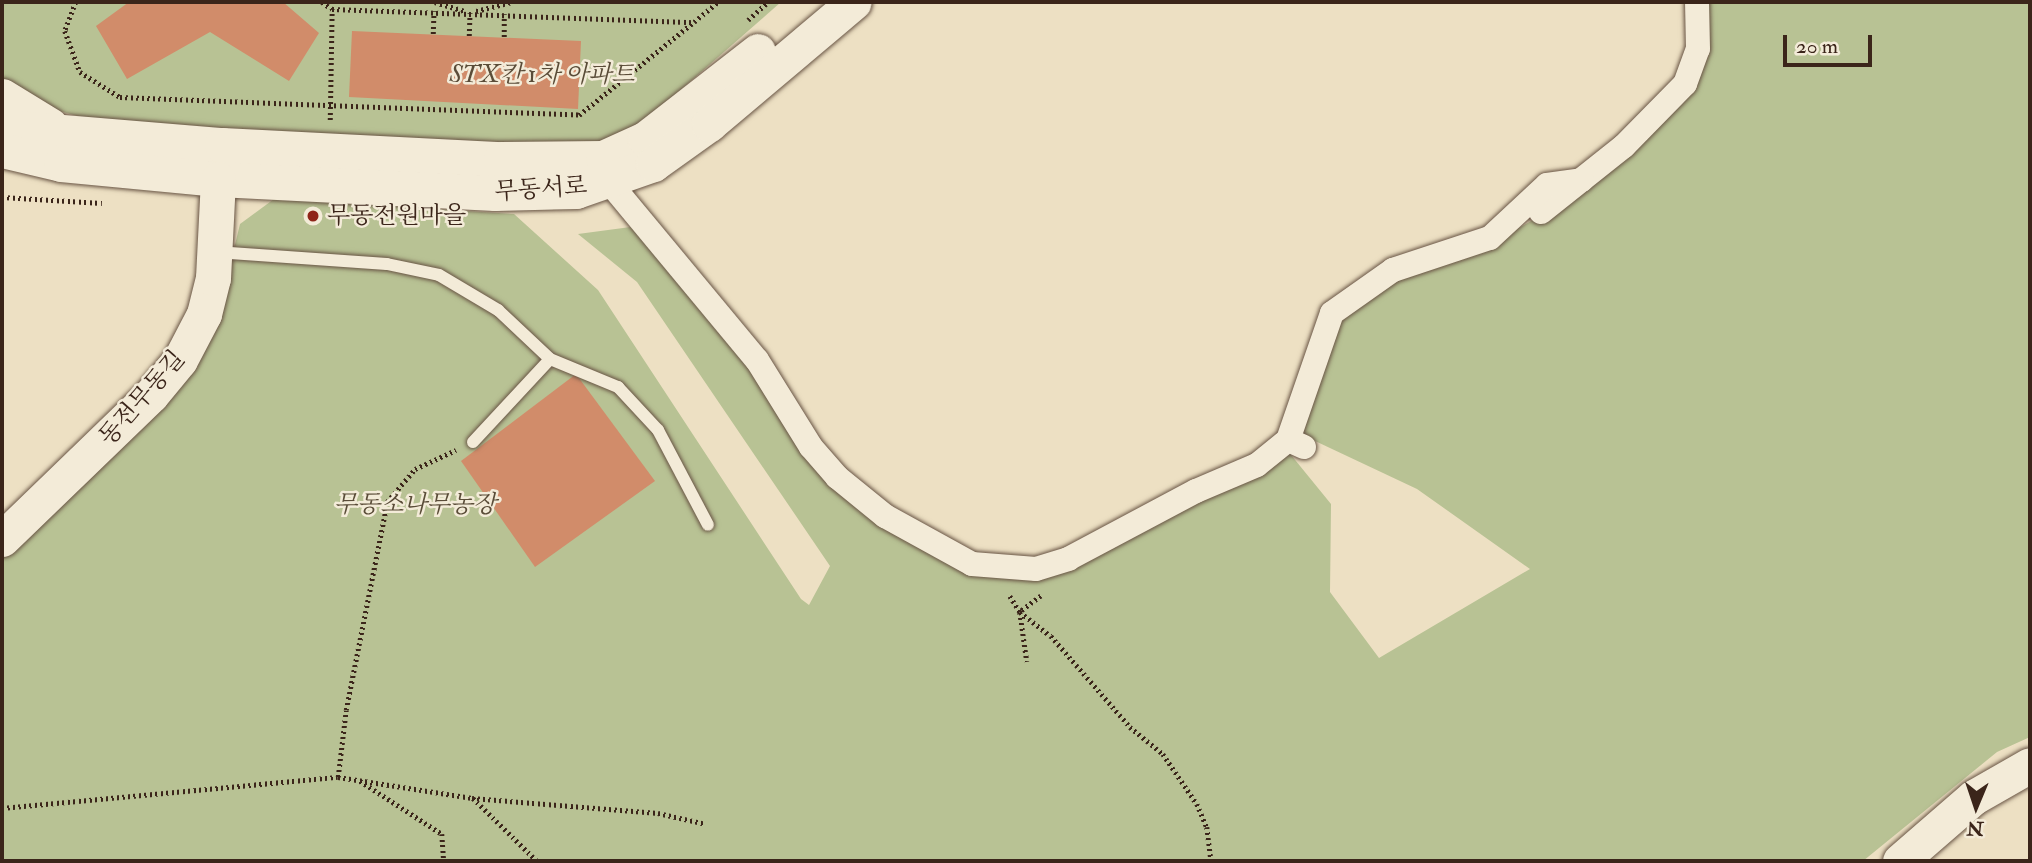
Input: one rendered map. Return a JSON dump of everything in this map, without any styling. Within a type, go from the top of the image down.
[{"type":"main road","name":"무동서로","points":[[2,127],[222,145],[562,162],[603,158],[655,131],[817,2]]},
{"type":"main road","name":"무동서로","points":[[2,150],[61,164],[218,179],[495,193],[576,191],[609,182],[653,164],[709,124],[854,2]]},
{"type":"main road","points":[[2,96],[61,131]]},
{"type":"main road","name":"동전무동길","points":[[2,539],[151,395],[180,360],[204,314],[216,252],[218,179]]},
{"type":"main road","points":[[1900,861],[1974,797],[2030,765]]},
{"type":"street","points":[[1541,212],[1664,109],[1685,84],[1698,49],[1697,2]]},
{"type":"street","points":[[609,182],[757,360],[811,447],[837,477],[885,516],[972,564],[1036,569],[1068,559],[1196,491],[1257,465],[1296,444],[1332,313],[1393,270],[1490,238],[1547,185],[1582,180]]},
{"type":"lane","points":[[216,252],[387,264],[439,275],[498,310],[550,359],[618,387],[658,430],[708,525]]},
{"type":"lane","points":[[472,442],[550,359]]},
{"type":"path","points":[[76,2],[65,31],[80,72],[120,96],[579,115],[718,2]]},
{"type":"path","points":[[322,2],[332,9],[694,22]]},
{"type":"path","points":[[435,2],[470,13],[512,2]]},
{"type":"path","points":[[738,28],[768,2]]},
{"type":"path","points":[[331,105],[332,9]]},
{"type":"path","points":[[433,34],[434,11]]},
{"type":"path","points":[[470,13],[470,36]]},
{"type":"path","points":[[504,14],[504,37]]},
{"type":"path","points":[[430,109],[431,101]]},
{"type":"path","points":[[502,105],[502,112]]},
{"type":"path","points":[[338,777],[345,710],[387,502],[415,470],[472,442]]},
{"type":"path","points":[[972,564],[1018,603],[1027,662]]},
{"type":"path","points":[[1020,612],[1051,636],[1130,727],[1163,754],[1197,804],[1207,827],[1211,861]]},
{"type":"path","points":[[2,808],[338,777],[472,797],[657,813],[706,824]]},
{"type":"path","points":[[359,780],[442,834],[444,861]]},
{"type":"path","points":[[472,797],[537,861]]},
{"type":"green space","name":"STX칸 1차 아파트","points":[[2,2],[781,2],[637,128],[597,146],[232,131],[85,118],[27,102],[2,82]]},
{"type":"green space","name":"무동소나무농장","points":[[1704,2],[2030,2],[2030,737],[1997,752],[1863,861],[2,861],[2,553],[226,282],[240,224],[274,199],[514,214],[598,290],[801,599],[809,605],[830,566],[637,282],[578,234],[638,226],[881,518],[1010,573],[1287,450],[1331,504],[1330,592],[1379,658],[1530,569],[1417,489],[1296,432],[1337,316],[1395,274],[1495,241],[1546,213],[1681,102]]},
{"type":"building","points":[[129,2],[283,2],[319,33],[289,81],[210,32],[127,79],[96,26]]},
{"type":"building","points":[[352,31],[581,41],[578,109],[349,97]]},
{"type":"building","points":[[576,374],[655,481],[535,567],[461,461]]},
{"type":"place","name":"무동전원마을","points":[[313,216]]}]
